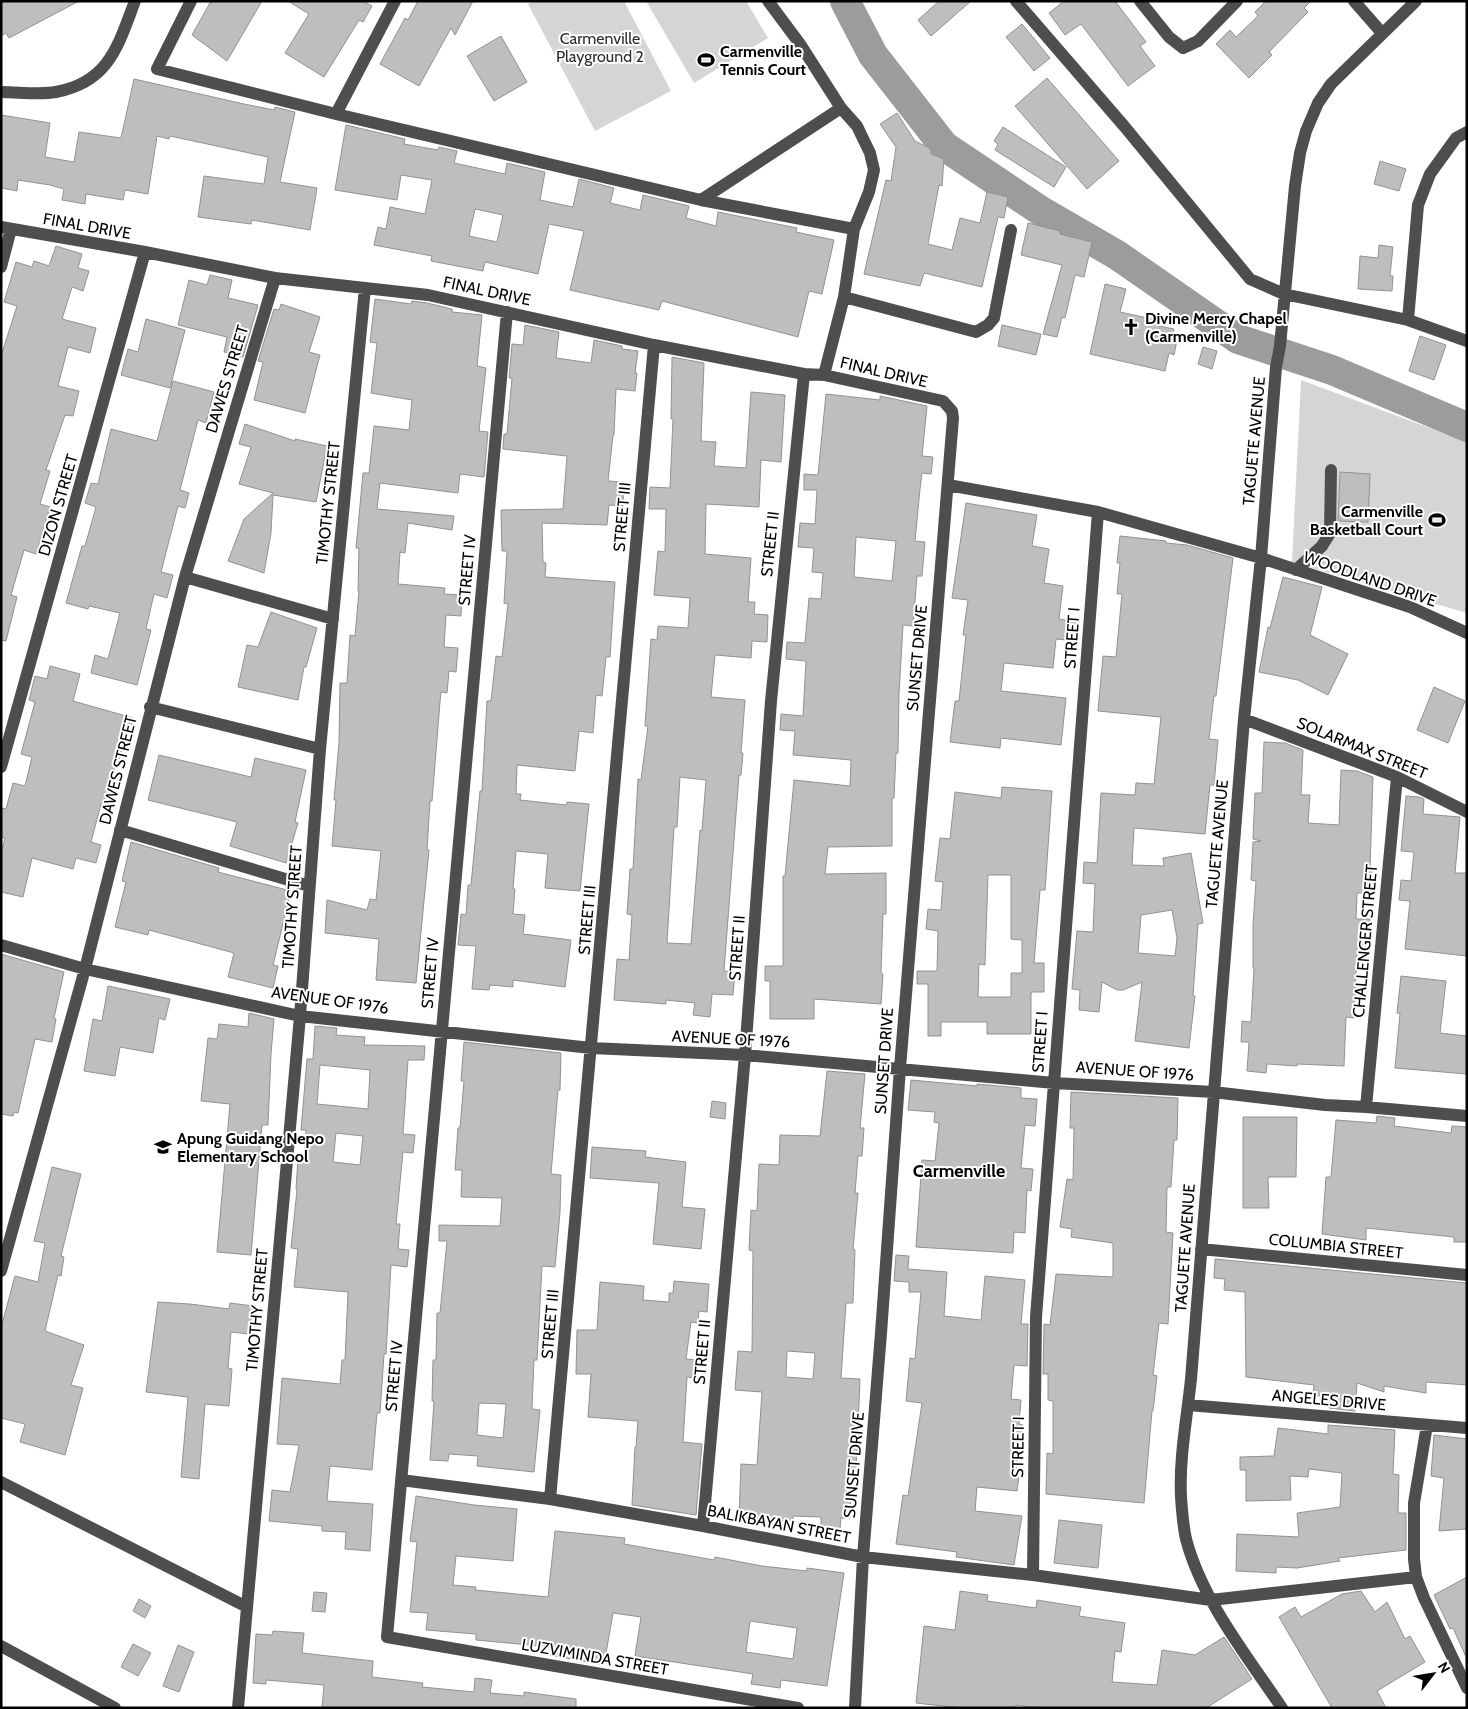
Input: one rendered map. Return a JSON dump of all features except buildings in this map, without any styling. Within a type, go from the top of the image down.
[{"type":"street","points":[[1,92],[55,92],[82,84],[103,69],[117,48],[136,1]]},
{"type":"street","points":[[191,1],[157,69],[336,114],[701,200],[854,229]]},
{"type":"street","points":[[336,114],[395,1]]},
{"type":"street","points":[[768,1],[800,44],[841,108],[857,126],[870,153],[874,170],[869,192],[854,229],[844,297],[824,375]]},
{"type":"street","points":[[1016,1],[1124,126],[1250,279],[1284,294],[1408,320],[1467,341]]},
{"type":"street","points":[[1140,1],[1169,37],[1183,48],[1198,42],[1237,1]]},
{"type":"street","points":[[1354,1],[1382,33]]},
{"type":"street","name":"TAGUETE AVENUE","points":[[1282,1708],[1211,1600],[1197,1571],[1186,1538],[1181,1497],[1181,1470],[1202,1249],[1244,719],[1261,558],[1276,367],[1280,346],[1294,186],[1306,131],[1318,103],[1331,84],[1416,1]]},
{"type":"street","points":[[701,200],[841,108]]},
{"type":"street","points":[[1408,320],[1418,205],[1430,174],[1456,138],[1467,132]]},
{"type":"street","points":[[1,267],[6,228]]},
{"type":"street","name":"FINAL DRIVE","points":[[6,228],[145,252],[275,278],[428,295],[654,345],[804,374],[824,375],[943,401],[952,411],[953,418]]},
{"type":"street","points":[[844,297],[976,332],[988,326],[994,318],[1010,230]]},
{"type":"street","name":"DIZON STREET","points":[[1,767],[145,252]]},
{"type":"street","name":"DAWES STREET","points":[[1,1271],[85,969],[150,706],[185,577],[275,278]]},
{"type":"street","name":"TIMOTHY STREET","points":[[238,1708],[300,1016],[320,749],[365,288]]},
{"type":"street","name":"STREET IV","points":[[387,1637],[507,312]]},
{"type":"street","name":"STREET III","points":[[550,1499],[654,345]]},
{"type":"street","name":"STREET II","points":[[703,1526],[745,1055],[771,701],[804,374]]},
{"type":"street","name":"SUNSET DRIVE","points":[[855,1708],[863,1557],[900,1068],[953,418]]},
{"type":"street","points":[[1296,570],[1322,546],[1330,533],[1331,470]]},
{"type":"street","points":[[948,485],[1098,512],[1261,558]]},
{"type":"street","name":"STREET I","points":[[1033,1575],[1036,1317],[1098,512]]},
{"type":"street","name":"WOODLAND DRIVE","points":[[1261,558],[1410,607],[1467,633]]},
{"type":"street","points":[[185,577],[333,619]]},
{"type":"street","points":[[150,706],[320,749]]},
{"type":"street","name":"SOLARMAX STREET","points":[[1244,719],[1397,777],[1467,812]]},
{"type":"street","name":"CHALLENGER STREET","points":[[1366,1107],[1397,777]]},
{"type":"street","points":[[120,830],[309,886]]},
{"type":"street","name":"AVENUE OF 1976","points":[[1,945],[85,969],[300,1016],[591,1048],[745,1055],[1054,1083],[1213,1092],[1325,1105],[1467,1116]]},
{"type":"street","name":"COLUMBIA STREET","points":[[1202,1249],[1467,1275]]},
{"type":"street","name":"ANGELES DRIVE","points":[[1188,1405],[1467,1428]]},
{"type":"street","points":[[1427,1425],[1414,1503],[1414,1559],[1416,1577],[1467,1688]]},
{"type":"street","name":"BALIKBAYAN STREET","points":[[401,1480],[550,1499],[863,1557],[1033,1575],[1211,1600],[1416,1577]]},
{"type":"street","points":[[1,1482],[247,1607]]},
{"type":"street","name":"LUZVIMINDA STREET","points":[[387,1637],[798,1708]]},
{"type":"street","points":[[1,1646],[115,1708]]},
{"type":"green space","name":"Carmenville Playground 2","points":[[533,1],[624,1],[671,91],[595,131],[528,4]]},
{"type":"green space","name":"Carmenville Tennis Court","points":[[646,1],[746,1],[768,38],[694,83]]},
{"type":"green space","points":[[1301,380],[1467,442],[1467,613],[1292,562]]},
{"type":"waterway","points":[[845,1],[873,55],[944,146],[1041,211],[1117,255],[1238,339],[1332,370],[1467,427]]},
{"type":"place","name":"Carmenville Tennis Court","points":[[706,60]]},
{"type":"place","name":"Divine Mercy Chapel (Carmenville)","points":[[1131,327]]},
{"type":"place","name":"Carmenville Basketball Court","points":[[1437,520]]},
{"type":"place","name":"Apung Guidang Nepo Elementary School","points":[[163,1147]]},
{"type":"district","name":"Carmenville","points":[[959,1171]]}]
